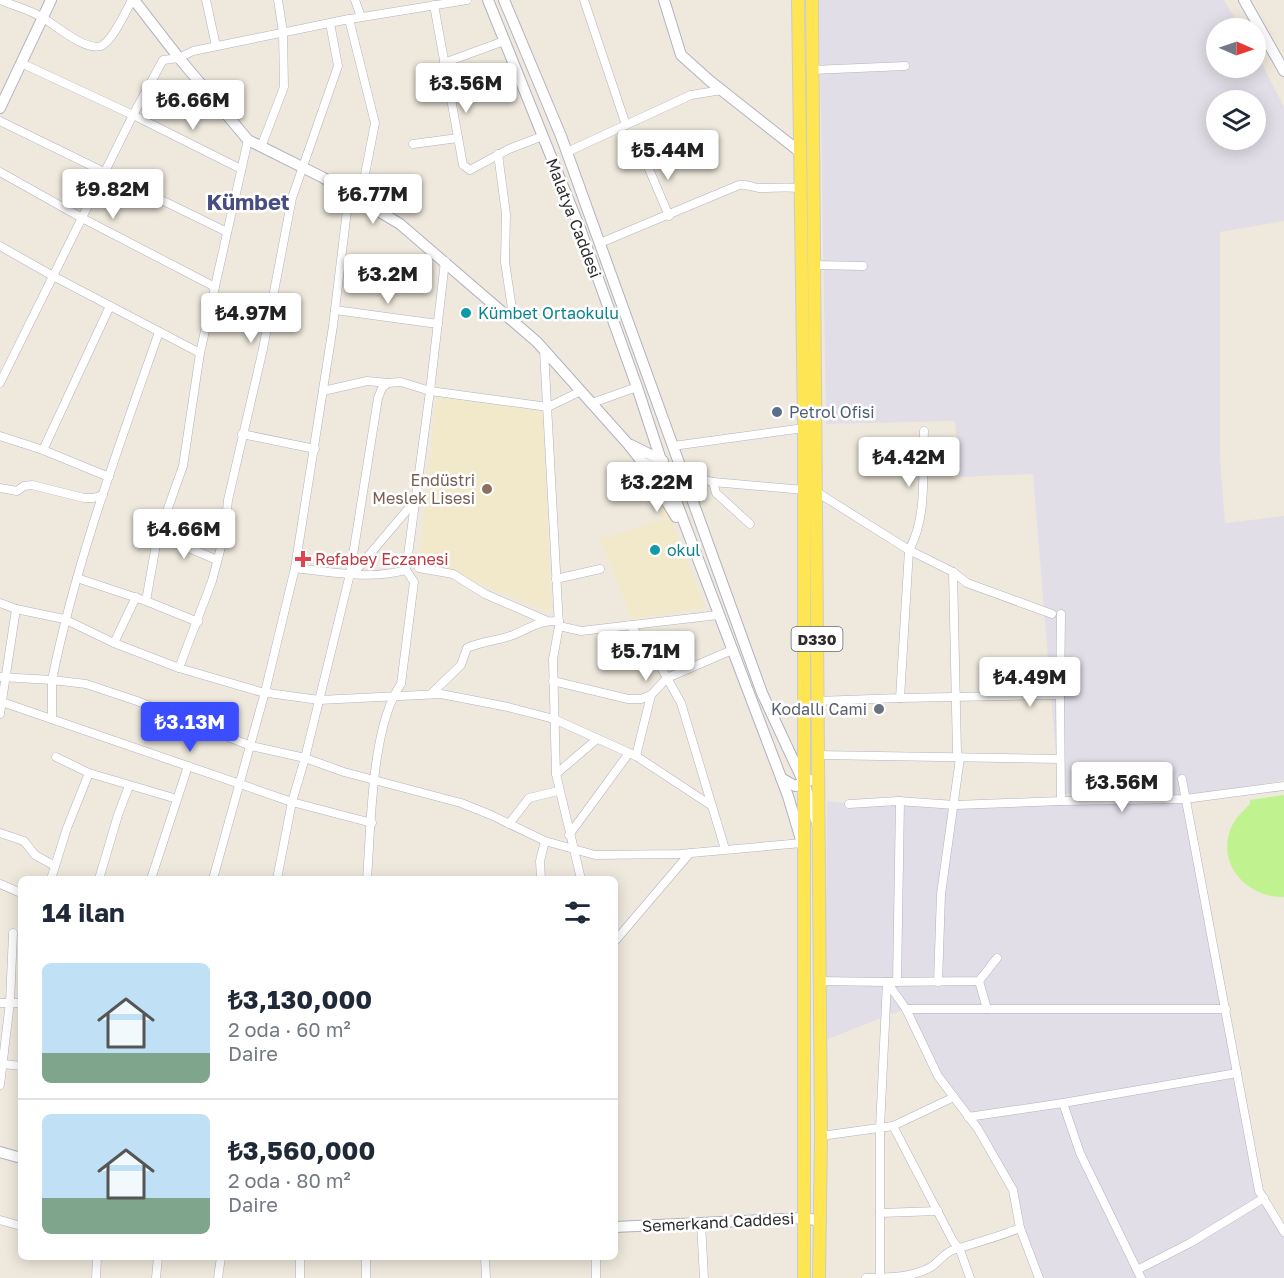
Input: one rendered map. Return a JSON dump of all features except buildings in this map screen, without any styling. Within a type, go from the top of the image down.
[{"type":"main road","name":"D330","points":[[798,0],[804,428],[810,490],[818,755],[821,1137],[819,1278]]},
{"type":"main road","name":"D330","points":[[804,1278],[802,843],[815,265],[812,0]]},
{"type":"street","points":[[0,0],[43,17],[63,33],[83,43],[101,46],[109,39],[133,0],[248,140],[303,167],[400,224],[544,350],[643,463],[693,549]]},
{"type":"street","points":[[0,108],[51,0]]},
{"type":"street","points":[[206,0],[216,46]]},
{"type":"street","points":[[261,147],[284,87],[283,33],[278,0]]},
{"type":"street","points":[[355,0],[362,17]]},
{"type":"street","points":[[0,383],[133,115],[163,60],[179,58],[193,51],[216,46],[422,4],[434,5],[467,0]]},
{"type":"street","name":"Malatya Caddesi","points":[[488,0],[580,231],[637,387],[660,459],[781,778],[802,843]]},
{"type":"street","points":[[504,0],[567,152],[762,693],[804,783],[818,826]]},
{"type":"street","points":[[584,0],[626,125]]},
{"type":"street","points":[[664,0],[681,55],[801,152]]},
{"type":"street","points":[[1244,0],[1279,53],[1284,71]]},
{"type":"street","points":[[434,5],[463,165],[470,170],[498,154],[543,136]]},
{"type":"street","points":[[349,19],[375,123],[360,201]]},
{"type":"street","points":[[179,668],[198,622],[225,532],[228,500],[263,349],[292,198],[338,66],[330,23]]},
{"type":"street","points":[[444,63],[504,40]]},
{"type":"street","points":[[21,63],[241,169]]},
{"type":"street","points":[[813,69],[905,66]]},
{"type":"street","points":[[567,152],[691,95],[722,90]]},
{"type":"street","points":[[0,121],[227,232]]},
{"type":"street","points":[[413,144],[458,138]]},
{"type":"street","points":[[146,601],[157,539],[183,466],[200,354],[248,140]]},
{"type":"street","points":[[498,154],[506,214],[505,262],[514,322]]},
{"type":"street","points":[[643,155],[669,216]]},
{"type":"street","points":[[0,172],[82,218],[215,287]]},
{"type":"street","points":[[600,243],[739,185],[747,184],[756,188],[779,186],[801,188]]},
{"type":"street","points":[[214,876],[241,784],[295,568],[315,449],[349,194]]},
{"type":"street","points":[[0,246],[200,354]]},
{"type":"street","points":[[368,876],[374,780],[386,717],[393,695],[401,684],[414,582],[406,570],[445,261]]},
{"type":"street","points":[[815,265],[863,266]]},
{"type":"street","points":[[43,450],[110,306]]},
{"type":"street","points":[[335,310],[438,324]]},
{"type":"street","points":[[52,719],[52,680],[64,619],[103,495],[159,332]]},
{"type":"street","points":[[544,350],[559,624],[553,659],[556,774],[558,791],[580,876]]},
{"type":"street","points":[[323,391],[367,381],[401,382],[430,391],[548,406],[581,391]]},
{"type":"street","points":[[278,876],[292,802],[306,758],[352,574],[378,398],[382,388],[388,383]]},
{"type":"street","points":[[592,403],[637,387]]},
{"type":"street","points":[[673,446],[804,428]]},
{"type":"street","points":[[900,698],[909,549],[917,536],[921,516],[924,431]]},
{"type":"street","points":[[242,434],[315,449]]},
{"type":"street","points":[[0,437],[43,450],[109,477]]},
{"type":"street","points":[[628,444],[660,459],[683,474]]},
{"type":"street","points":[[643,463],[665,472],[713,482],[810,490],[909,549],[953,572],[967,583],[1056,614],[1060,694],[1060,801]]},
{"type":"street","points":[[713,482],[716,493],[750,524]]},
{"type":"street","points":[[0,488],[17,491],[24,486],[32,485],[84,498],[103,495]]},
{"type":"street","points":[[352,574],[415,501]]},
{"type":"street","points":[[157,539],[182,545],[217,560]]},
{"type":"street","points":[[295,568],[352,574],[391,574],[406,570]]},
{"type":"street","points":[[419,568],[453,574],[485,594],[545,620],[581,631],[718,615]]},
{"type":"street","points":[[556,579],[600,569]]},
{"type":"street","points":[[938,981],[941,894],[960,758],[957,753],[953,572]]},
{"type":"street","points":[[77,578],[136,597],[198,622]]},
{"type":"street","points":[[114,643],[136,597]]},
{"type":"street","points":[[0,603],[16,609],[64,619],[114,643],[179,668],[265,692],[319,700],[441,694],[554,719],[632,754],[712,806]]},
{"type":"street","points":[[0,714],[3,677],[16,609]]},
{"type":"street","points":[[431,694],[461,665],[467,648],[479,642],[512,636],[545,620]]},
{"type":"street","points":[[630,625],[657,660],[681,703],[725,849]]},
{"type":"street","points":[[553,681],[628,699],[641,699],[651,695],[667,678],[732,650]]},
{"type":"street","points":[[3,677],[86,684],[251,746],[306,758],[374,780],[460,803],[544,842],[595,855],[638,856],[690,853],[802,843]]},
{"type":"street","points":[[817,701],[1060,694]]},
{"type":"street","points":[[569,835],[632,754],[651,695]]},
{"type":"street","points":[[2,702],[292,802],[372,823]]},
{"type":"street","points":[[556,774],[597,739]]},
{"type":"street","points":[[818,755],[1060,759]]},
{"type":"street","points":[[56,757],[89,773],[177,799]]},
{"type":"street","points":[[152,876],[188,766]]},
{"type":"street","points":[[52,876],[67,828],[89,773]]},
{"type":"street","points":[[781,778],[795,786],[818,777]]},
{"type":"street","points":[[1182,778],[1259,1191],[1284,1232]]},
{"type":"street","points":[[100,876],[129,786]]},
{"type":"street","points":[[849,804],[900,801],[955,805],[1185,799],[1284,786]]},
{"type":"street","points":[[509,824],[529,798],[558,791]]},
{"type":"street","points":[[897,982],[900,801]]},
{"type":"street","points":[[0,833],[24,841],[35,855],[55,866]]},
{"type":"street","points":[[541,876],[540,861],[544,842]]},
{"type":"street","points":[[618,937],[690,853]]},
{"type":"street","points":[[0,884],[18,892]]},
{"type":"street","points":[[0,1085],[10,1002],[13,933]]},
{"type":"street","points":[[979,981],[997,958]]},
{"type":"street","points":[[819,981],[979,981]]},
{"type":"street","points":[[979,981],[987,1009]]},
{"type":"street","points":[[887,982],[906,1009],[938,1076],[968,1117],[1013,1190],[1020,1228],[1039,1278]]},
{"type":"street","points":[[880,1278],[880,1128],[887,982]]},
{"type":"street","points":[[0,1003],[18,1003]]},
{"type":"street","points":[[906,1009],[1226,1008]]},
{"type":"street","points":[[3,1064],[18,1066]]},
{"type":"street","points":[[968,1117],[1063,1103],[1237,1072]]},
{"type":"street","points":[[821,1137],[893,1126],[954,1097]]},
{"type":"street","points":[[1063,1103],[1084,1162],[1139,1274],[1263,1198]]},
{"type":"street","points":[[893,1126],[960,1250],[970,1278]]},
{"type":"street","points":[[0,1152],[18,1157]]},
{"type":"street","points":[[880,1213],[938,1211]]},
{"type":"street","name":"Semerkand Caddesi","points":[[618,1227],[804,1218],[820,1221]]},
{"type":"street","points":[[0,1220],[18,1225]]},
{"type":"street","points":[[700,1223],[704,1278]]},
{"type":"street","points":[[866,1278],[898,1277],[921,1272],[933,1266],[952,1250],[960,1250],[1020,1228]]},
{"type":"street","points":[[96,1278],[97,1260]]},
{"type":"street","points":[[156,1278],[158,1260]]},
{"type":"street","points":[[218,1278],[221,1260]]},
{"type":"street","points":[[300,1260],[300,1278]]},
{"type":"street","points":[[366,1260],[366,1278]]},
{"type":"street","points":[[485,1260],[486,1278]]},
{"type":"street","points":[[596,1278],[597,1260]]},
{"type":"shaded area","points":[[819,0],[1224,0],[1235,18],[1206,18],[1206,78],[1266,78],[1266,72],[1284,107],[1284,221],[1220,232],[1220,458],[1225,523],[1284,516],[1284,780],[1186,799],[1263,1198],[1284,1235],[1284,1278],[1039,1278],[1020,1228],[1013,1190],[954,1097],[905,1009],[825,1040],[827,801],[849,804],[1060,801],[1097,794],[1059,794],[1033,474],[959,477],[955,421],[826,424]]},
{"type":"shaded area","name":"Endüstri Meslek Lisesi","points":[[436,397],[543,411],[551,612],[474,582],[419,571]]},
{"type":"shaded area","points":[[657,500],[671,518],[705,608],[632,619],[600,539],[662,520]]},
{"type":"green space","points":[[1284,795],[1284,897],[1272,896],[1249,887],[1233,870],[1227,847],[1232,825],[1250,804],[1250,800]]},
{"type":"place","name":"Kümbet Ortaokulu","points":[[466,313]]},
{"type":"place","name":"Petrol Ofisi","points":[[777,412]]},
{"type":"place","name":"Endüstri Meslek Lisesi","points":[[487,489]]},
{"type":"place","name":"okul","points":[[655,550]]},
{"type":"place","name":"Refabey Eczanesi","points":[[303,559]]},
{"type":"place","name":"Kodallı Cami","points":[[879,709]]},
{"type":"district","name":"Kümbet","points":[[248,201]]}]
